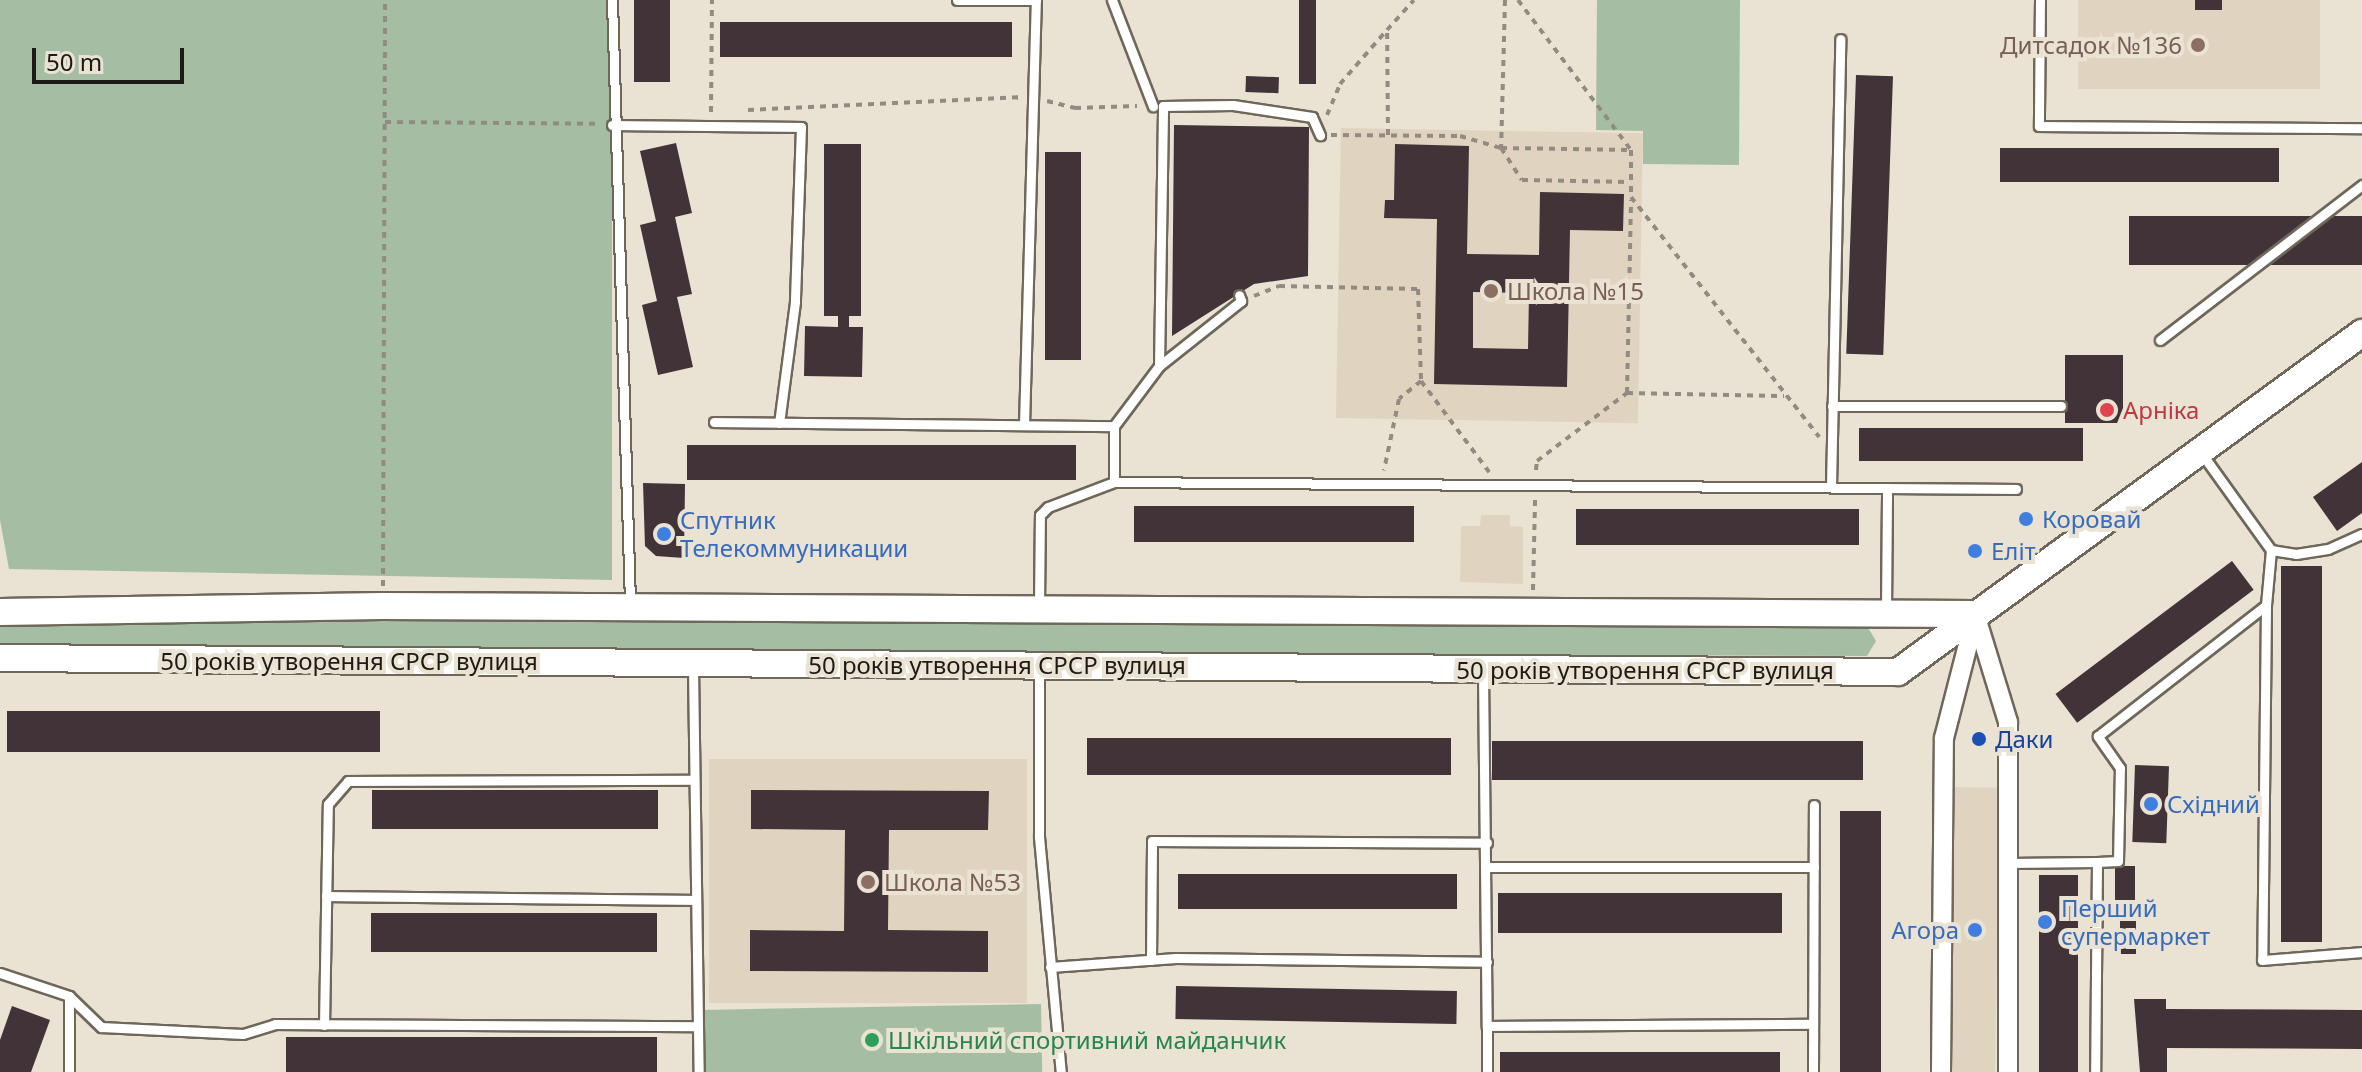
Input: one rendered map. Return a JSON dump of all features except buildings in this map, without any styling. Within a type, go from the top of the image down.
[{"type":"main road","name":"50 років утворення СРСР вулиця","points":[[0,658],[1898,672],[2362,333]]},
{"type":"main road","points":[[0,612],[382,606],[1975,614]]},
{"type":"street","points":[[1975,614],[2008,722],[2008,1072]]},
{"type":"street","points":[[1941,1072],[1944,738],[1975,614]]},
{"type":"lane","points":[[612,0],[612,125],[630,609]]},
{"type":"lane","points":[[957,0],[1036,0],[1024,425]]},
{"type":"lane","points":[[1112,0],[1153,106]]},
{"type":"lane","points":[[2040,0],[2039,126],[2362,128]]},
{"type":"lane","points":[[1831,487],[1840,39]]},
{"type":"lane","points":[[1159,366],[1163,106],[1233,105],[1312,117],[1320,135]]},
{"type":"lane","points":[[612,125],[801,127],[795,302],[779,423]]},
{"type":"lane","points":[[2160,340],[2362,185]]},
{"type":"lane","points":[[1114,482],[1114,426],[1159,366],[1240,298]]},
{"type":"lane","points":[[1832,406],[2061,406]]},
{"type":"lane","points":[[714,422],[1114,426]]},
{"type":"lane","points":[[2200,451],[2271,550],[2266,605],[2262,960],[2362,952]]},
{"type":"lane","points":[[1039,611],[1040,515],[1048,507],[1114,482],[2016,489]]},
{"type":"lane","points":[[1886,614],[1887,488]]},
{"type":"lane","points":[[2271,550],[2296,554],[2328,549],[2362,534]]},
{"type":"lane","points":[[2008,863],[2118,861],[2120,768],[2098,736],[2266,605]]},
{"type":"lane","points":[[693,663],[699,1072]]},
{"type":"lane","points":[[1039,666],[1039,837],[1061,1072]]},
{"type":"lane","points":[[1483,669],[1487,1072]]},
{"type":"lane","points":[[324,1025],[328,804],[348,781],[694,780]]},
{"type":"lane","points":[[1813,1072],[1814,805]]},
{"type":"lane","points":[[1151,960],[1152,841],[1487,843]]},
{"type":"lane","points":[[2095,1072],[2097,862]]},
{"type":"lane","points":[[1487,867],[1814,867]]},
{"type":"lane","points":[[326,896],[696,900]]},
{"type":"lane","points":[[1050,967],[1151,960],[1487,962]]},
{"type":"lane","points":[[0,973],[69,996],[101,1027],[243,1034],[275,1024],[698,1026]]},
{"type":"lane","points":[[69,996],[69,1072]]},
{"type":"lane","points":[[1487,1026],[1813,1024]]},
{"type":"path","points":[[382,606],[385,0]]},
{"type":"path","points":[[711,115],[712,0]]},
{"type":"path","points":[[1414,0],[1340,84],[1320,135],[1460,136],[1501,148],[1631,150]]},
{"type":"path","points":[[1505,0],[1501,148],[1522,180],[1630,182]]},
{"type":"path","points":[[1518,0],[1631,150],[1627,393]]},
{"type":"path","points":[[1387,30],[1388,136]]},
{"type":"path","points":[[737,111],[1032,97],[1075,108],[1153,106]]},
{"type":"path","points":[[698,126],[711,115],[724,113]]},
{"type":"path","points":[[385,122],[612,125]]},
{"type":"path","points":[[1631,197],[1831,453]]},
{"type":"path","points":[[1240,298],[1279,286],[1418,289],[1421,381],[1498,485]]},
{"type":"path","points":[[1381,484],[1399,399],[1421,381]]},
{"type":"path","points":[[1533,612],[1537,461],[1627,393],[1786,396]]},
{"type":"shaded area","name":"Дитсадок №136","points":[[2078,0],[2320,0],[2320,89],[2078,89]]},
{"type":"shaded area","name":"Школа №15","points":[[1341,128],[1643,133],[1638,423],[1336,418]]},
{"type":"shaded area","points":[[1481,515],[1510,515],[1510,526],[1523,527],[1523,584],[1460,582],[1461,526],[1480,526]]},
{"type":"shaded area","name":"Школа №53","points":[[709,759],[1027,759],[1027,1003],[709,1003]]},
{"type":"shaded area","name":"Агора","points":[[1951,787],[2000,788],[1995,1072],[1946,1072]]},
{"type":"green space","points":[[0,0],[612,0],[612,580],[9,569],[0,520]]},
{"type":"green space","points":[[1597,0],[1740,0],[1739,165],[1643,164],[1643,131],[1596,130]]},
{"type":"green space","points":[[0,618],[1867,626],[1876,641],[1867,656],[0,649]]},
{"type":"green space","name":"Шкільний спортивний майданчик","points":[[1041,1004],[1042,1072],[702,1072],[701,1010]]},
{"type":"place","name":"Дитсадок №136","points":[[2198,45]]},
{"type":"place","name":"Школа №15","points":[[1491,291]]},
{"type":"place","name":"Арніка","points":[[2107,410]]},
{"type":"place","name":"Коровай","points":[[2026,519]]},
{"type":"place","name":"Спутник Телекоммуникации","points":[[664,534]]},
{"type":"place","name":"Еліт","points":[[1975,551]]},
{"type":"place","name":"Даки","points":[[1979,739]]},
{"type":"place","name":"Східний","points":[[2151,804]]},
{"type":"place","name":"Школа №53","points":[[868,882]]},
{"type":"place","name":"Перший супермаркет","points":[[2045,922]]},
{"type":"place","name":"Агора","points":[[1975,930]]},
{"type":"place","name":"Шкільний спортивний майданчик","points":[[872,1040]]}]
